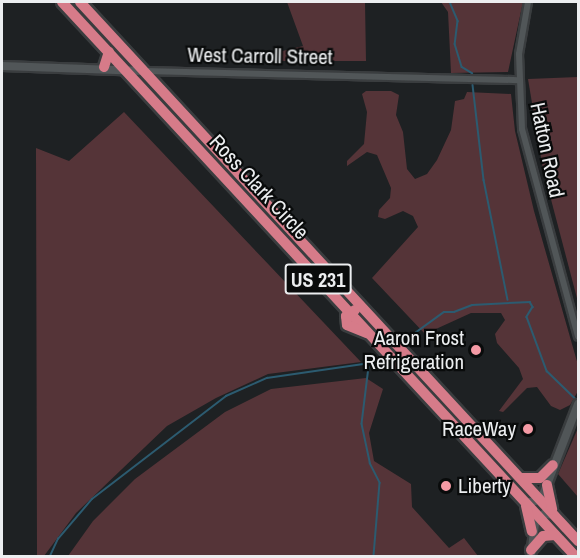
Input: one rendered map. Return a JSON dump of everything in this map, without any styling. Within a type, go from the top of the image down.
[{"type":"highway","name":"Ross Clark Circle","points":[[62,2],[575,556]]},
{"type":"highway","name":"Ross Clark Circle","points":[[80,2],[579,541]]},
{"type":"highway","points":[[80,21],[90,11]]},
{"type":"highway","points":[[104,68],[108,52]]},
{"type":"highway","points":[[286,243],[295,234]]},
{"type":"highway","points":[[349,313],[367,311]]},
{"type":"highway","points":[[521,478],[540,478],[553,465]]},
{"type":"highway","points":[[547,485],[555,515]]},
{"type":"highway","points":[[525,503],[532,531]]},
{"type":"highway","points":[[531,553],[543,536],[555,535]]},
{"type":"street","name":"Hatton Road","points":[[528,2],[519,80],[528,155],[579,337]]},
{"type":"street","name":"West Carroll Street","points":[[2,66],[519,80]]},
{"type":"street","points":[[525,503],[541,500],[579,404]]},
{"type":"street","points":[[531,553],[532,531],[539,517],[555,515]]},
{"type":"shaded area","points":[[287,2],[365,2],[366,61],[267,61],[270,54],[303,46]]},
{"type":"shaded area","points":[[441,2],[523,2],[508,72],[451,73],[448,12]]},
{"type":"shaded area","points":[[578,77],[578,302],[543,169],[528,79]]},
{"type":"shaded area","points":[[366,91],[391,91],[399,95],[396,115],[403,132],[407,169],[415,179],[427,174],[437,160],[451,130],[455,101],[464,99],[467,92],[511,94],[515,131],[534,211],[578,365],[578,391],[570,405],[560,410],[551,406],[537,387],[527,388],[503,412],[499,411],[523,379],[519,368],[497,343],[495,334],[505,320],[501,313],[471,313],[425,334],[372,278],[418,227],[413,216],[403,211],[385,219],[378,217],[379,210],[390,198],[391,188],[377,155],[367,152],[347,166],[347,161],[364,144],[367,112],[362,94]]},
{"type":"shaded area","points":[[124,112],[361,362],[268,374],[216,398],[167,426],[76,513],[44,556],[37,556],[36,148],[69,161]]},
{"type":"shaded area","points":[[366,378],[383,389],[369,433],[374,461],[411,484],[412,507],[449,548],[464,538],[478,556],[68,556],[93,521],[135,479],[225,412],[271,389]]},
{"type":"shaded area","points":[[578,428],[578,497],[558,474]]},
{"type":"waterway","points":[[450,2],[458,21],[455,44],[462,67],[472,73]]},
{"type":"waterway","points":[[473,85],[484,180],[508,300]]},
{"type":"waterway","points":[[404,341],[444,312],[454,312],[472,305],[530,302],[533,307],[527,317],[547,371],[578,401]]},
{"type":"waterway","points":[[50,556],[58,539],[92,499],[226,396],[267,378],[384,361]]},
{"type":"waterway","points":[[369,367],[362,424],[370,463],[380,483],[374,556]]},
{"type":"place","name":"Aaron Frost Refrigeration","points":[[476,350]]},
{"type":"place","name":"RaceWay","points":[[528,429]]},
{"type":"place","name":"Liberty","points":[[446,486]]}]
